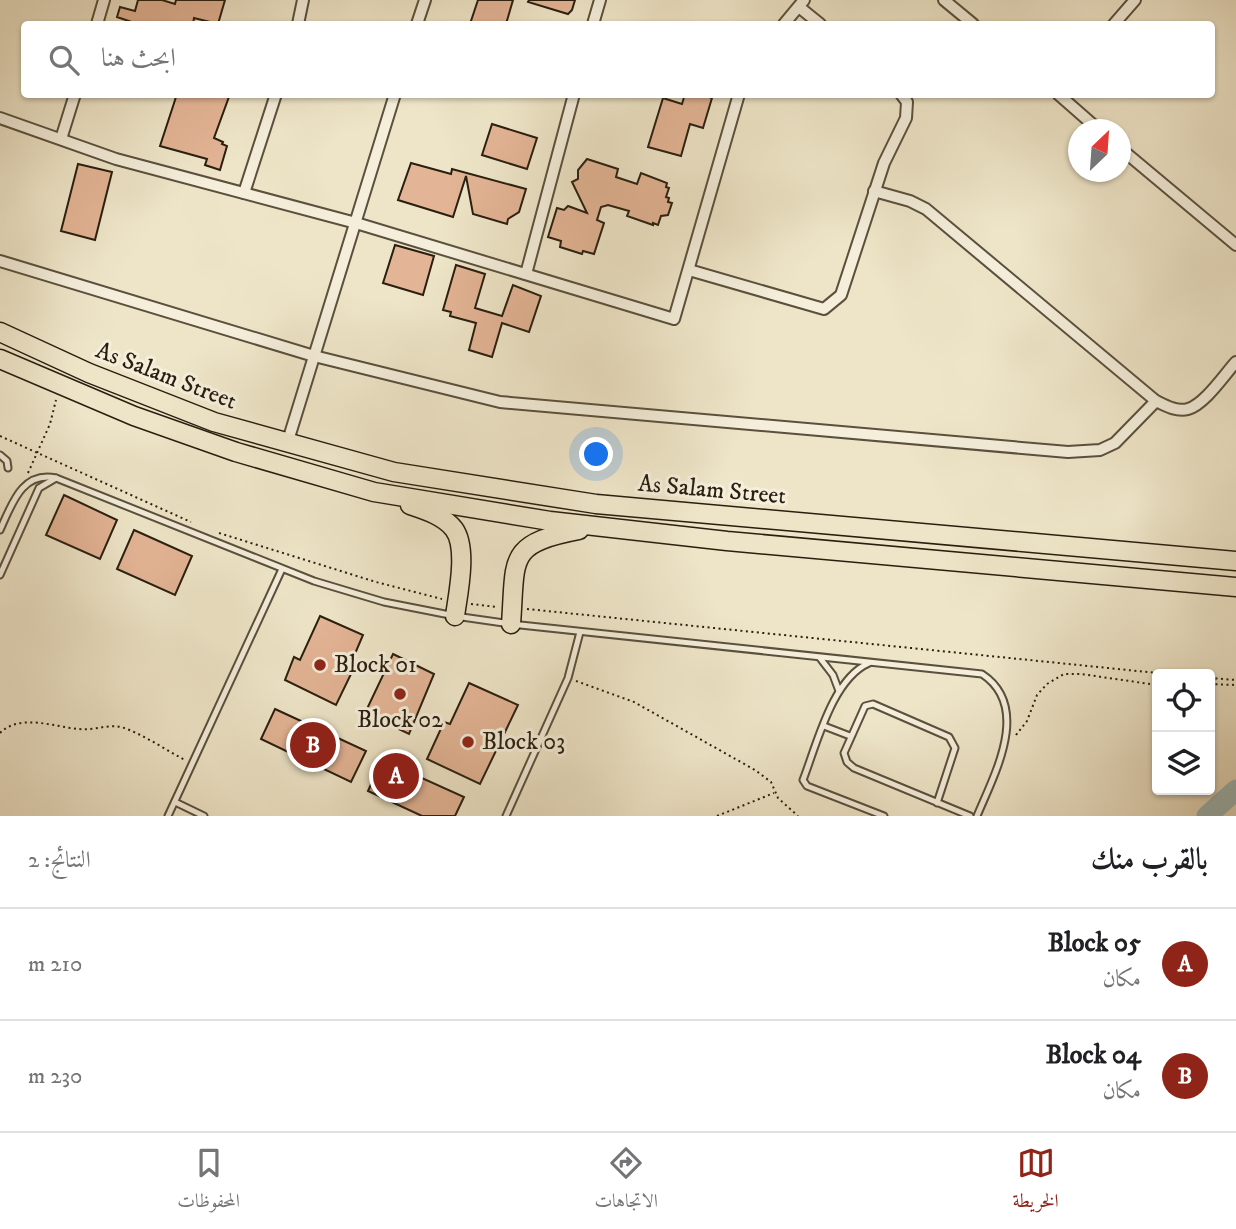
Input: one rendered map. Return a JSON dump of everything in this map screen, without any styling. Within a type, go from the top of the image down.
[{"type":"main road","name":"As Salam Street","points":[[0,332],[89,373],[214,422],[394,472],[596,504],[1236,561]]},
{"type":"main road","name":"As Salam Street","points":[[0,359],[58,386],[134,416],[236,452],[374,492],[550,521],[727,541],[1236,587]]},
{"type":"main road","points":[[374,492],[440,517],[454,529],[460,546],[456,609]]},
{"type":"main road","points":[[511,616],[514,569],[524,550],[545,537],[598,526]]},
{"type":"street","points":[[98,21],[104,0]]},
{"type":"street","points":[[299,21],[303,0]]},
{"type":"street","points":[[418,21],[425,0]]},
{"type":"street","points":[[594,21],[600,0]]},
{"type":"street","points":[[1117,21],[1135,0]]},
{"type":"street","points":[[945,1],[969,21]]},
{"type":"street","points":[[787,21],[802,4],[817,21]]},
{"type":"street","points":[[61,139],[74,98]]},
{"type":"street","points":[[244,193],[275,98]]},
{"type":"street","points":[[287,444],[394,98]]},
{"type":"street","points":[[526,274],[573,98]]},
{"type":"street","points":[[0,118],[116,159],[356,223],[674,319],[738,98]]},
{"type":"street","points":[[689,270],[824,309],[841,295],[884,163],[906,118],[907,102],[904,98]]},
{"type":"street","points":[[1063,98],[1086,119]]},
{"type":"street","points":[[1131,157],[1236,246]]},
{"type":"street","points":[[874,191],[910,201],[926,209],[1156,401],[1174,409],[1188,409],[1201,401],[1236,362]]},
{"type":"street","points":[[0,261],[314,356],[500,402],[1068,452],[1100,450],[1115,443],[1156,401]]},
{"type":"lane","points":[[0,455],[7,461],[8,468]]},
{"type":"lane","points":[[0,530],[22,488],[30,480],[43,475],[282,569],[384,602],[511,616],[580,632],[982,674],[990,679],[1000,692],[1006,712],[1004,749],[977,816]]},
{"type":"lane","points":[[0,575],[40,488],[56,478]]},
{"type":"lane","points":[[168,816],[282,569]]},
{"type":"lane","points":[[506,816],[568,678],[580,632]]},
{"type":"lane","points":[[820,657],[833,675],[839,691]]},
{"type":"lane","points":[[871,663],[857,668],[839,691],[804,783],[884,816]]},
{"type":"lane","points":[[937,803],[955,748],[949,737],[873,704],[865,706],[844,753],[847,762],[854,768],[937,803],[970,816]]},
{"type":"lane","points":[[824,726],[850,736]]},
{"type":"lane","points":[[175,802],[205,816]]},
{"type":"path","points":[[22,488],[50,424],[58,386]]},
{"type":"path","points":[[0,436],[195,523]]},
{"type":"path","points":[[215,531],[456,609],[511,616],[998,655],[1152,672]]},
{"type":"path","points":[[1004,749],[1027,721],[1037,695],[1047,684],[1064,674],[1152,684]]},
{"type":"path","points":[[568,678],[646,709],[755,770],[771,782],[778,798],[798,816]]},
{"type":"path","points":[[1215,679],[1236,682]]},
{"type":"path","points":[[1215,684],[1236,682]]},
{"type":"path","points":[[0,733],[18,724],[40,722],[82,730],[110,725],[127,729],[193,763]]},
{"type":"path","points":[[717,816],[775,792]]},
{"type":"building","points":[[138,0],[162,0],[175,4],[176,0],[225,0],[219,21],[194,18],[194,21],[129,21],[117,17],[120,7],[135,11]]},
{"type":"building","points":[[478,0],[513,0],[507,21],[471,21]]},
{"type":"building","points":[[575,0],[568,14],[528,2]]},
{"type":"building","points":[[176,98],[229,98],[214,138],[227,146],[220,170],[205,165],[207,159],[160,146]]},
{"type":"building","points":[[663,98],[682,104],[684,98],[712,98],[703,128],[690,124],[681,156],[648,147]]},
{"type":"building","points":[[492,124],[537,138],[527,169],[482,155]]},
{"type":"building","points":[[587,159],[618,169],[616,177],[637,184],[641,173],[667,183],[666,187],[669,188],[666,197],[669,198],[668,202],[672,203],[668,215],[661,216],[658,225],[653,225],[627,216],[629,211],[608,205],[601,207],[597,220],[604,223],[594,254],[583,251],[582,254],[560,247],[561,241],[548,237],[557,208],[564,210],[568,206],[587,213],[572,182],[578,179],[578,170]]},
{"type":"building","points":[[411,163],[451,174],[452,169],[526,189],[519,212],[508,219],[507,224],[473,214],[466,176],[453,217],[398,200]]},
{"type":"building","points":[[78,164],[112,172],[95,240],[61,231]]},
{"type":"building","points":[[395,245],[434,256],[423,295],[383,283]]},
{"type":"building","points":[[456,265],[485,274],[475,308],[502,316],[513,285],[541,296],[529,332],[502,323],[492,357],[469,350],[476,323],[450,316],[451,312],[443,310]]},
{"type":"building","points":[[64,495],[117,520],[100,559],[46,535]]},
{"type":"building","points":[[134,530],[192,556],[175,595],[117,569]]},
{"type":"building","name":"Block 01","points":[[320,616],[363,635],[348,670],[352,672],[336,705],[285,680],[294,657],[300,660]]},
{"type":"building","name":"Block 02","points":[[393,654],[434,674],[409,734],[365,713]]},
{"type":"building","name":"Block 03","points":[[469,683],[518,705],[480,784],[427,759],[444,722],[450,724]]},
{"type":"building","points":[[275,709],[366,751],[351,782],[261,739]]},
{"type":"building","points":[[382,760],[464,797],[455,816],[422,816],[368,791]]},
{"type":"waterway","points":[[1207,816],[1236,790]]},
{"type":"place","name":"Block 01","points":[[320,665]]},
{"type":"place","name":"Block 02","points":[[400,694]]},
{"type":"place","name":"Block 03","points":[[468,742]]},
{"type":"place","name":"Block 04","points":[[313,745]]},
{"type":"place","name":"Block 05","points":[[396,776]]}]
